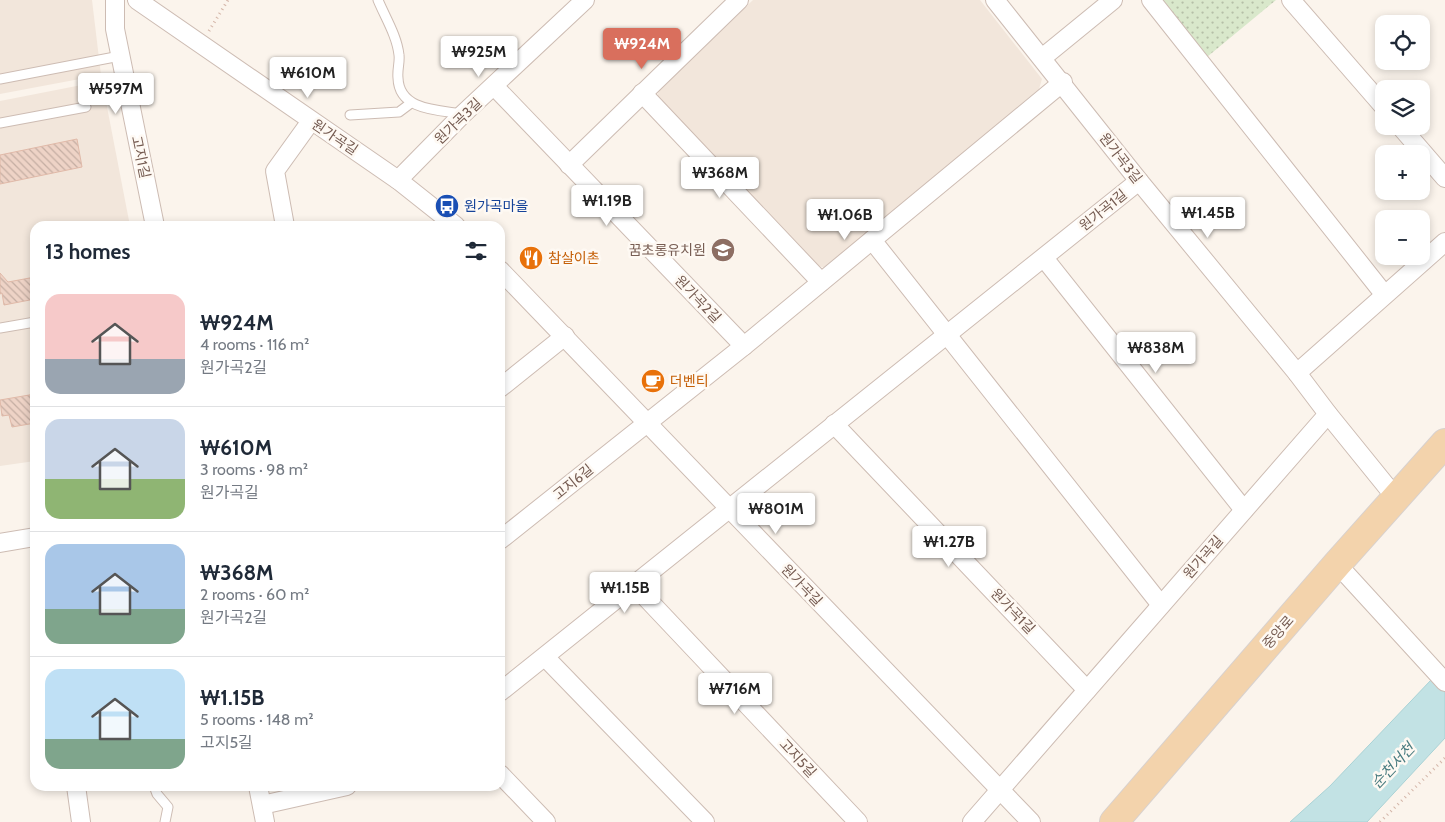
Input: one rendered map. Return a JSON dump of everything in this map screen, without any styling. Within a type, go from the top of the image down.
[{"type":"main road","name":"중앙로","points":[[1114,822],[1337,564],[1445,443]]},
{"type":"street","name":"고지1길","points":[[115,0],[115,29],[154,221]]},
{"type":"street","name":"원가곡길","points":[[138,0],[398,180],[450,221]]},
{"type":"street","name":"원가곡3길","points":[[398,180],[463,114],[585,0]]},
{"type":"street","points":[[569,165],[738,0]]},
{"type":"street","name":"원가곡3길","points":[[995,0],[1063,82],[1139,181],[1297,372],[1328,414],[1396,498]]},
{"type":"street","points":[[1042,58],[1113,0]]},
{"type":"street","points":[[1151,0],[1384,294]]},
{"type":"street","points":[[1291,0],[1375,97]]},
{"type":"street","points":[[646,424],[744,346],[1063,82]]},
{"type":"street","name":"원가곡2길","points":[[494,86],[744,346]]},
{"type":"street","points":[[642,93],[821,282]]},
{"type":"street","points":[[284,221],[275,171],[311,121]]},
{"type":"street","points":[[1409,135],[1443,171]]},
{"type":"street","name":"원가곡1길","points":[[727,508],[1139,181]]},
{"type":"street","points":[[872,240],[1161,605]]},
{"type":"street","points":[[1297,372],[1445,242]]},
{"type":"street","points":[[1044,258],[1244,510]]},
{"type":"street","name":"원가곡길","points":[[505,275],[565,336],[646,424],[1031,822]]},
{"type":"street","points":[[505,384],[565,336]]},
{"type":"street","name":"원가곡길","points":[[1000,790],[1328,414]]},
{"type":"street","name":"고지6길","points":[[505,536],[646,424]]},
{"type":"street","name":"원가곡1길","points":[[834,424],[1087,690]]},
{"type":"street","points":[[505,688],[634,586],[727,508]]},
{"type":"street","points":[[0,543],[30,540]]},
{"type":"street","points":[[1337,564],[1419,656],[1445,682]]},
{"type":"street","name":"고지5길","points":[[634,586],[858,822]]},
{"type":"street","points":[[546,657],[705,822]]},
{"type":"street","points":[[505,780],[539,820]]},
{"type":"street","points":[[972,822],[1000,790]]},
{"type":"street","points":[[77,791],[81,822]]},
{"type":"street","points":[[259,791],[265,822]]},
{"type":"street","points":[[262,805],[325,791]]},
{"type":"lane","points":[[378,0],[399,55],[397,79],[405,97],[411,104],[463,114]]},
{"type":"lane","points":[[0,79],[120,56]]},
{"type":"lane","name":"원가곡길","points":[[350,115],[364,116],[399,112],[411,104]]},
{"type":"lane","points":[[0,123],[86,107]]},
{"type":"lane","points":[[0,328],[30,323]]},
{"type":"lane","points":[[156,791],[168,807],[165,822]]},
{"type":"path","points":[[202,45],[228,0]]},
{"type":"path","points":[[1380,822],[1445,758]]},
{"type":"shaded area","points":[[0,0],[92,0],[101,75],[0,94]]},
{"type":"shaded area","points":[[753,0],[980,0],[1042,79],[1039,89],[827,268],[814,265],[657,100],[659,89]]},
{"type":"shaded area","points":[[102,81],[129,221],[30,221],[30,462],[0,466],[0,101]]},
{"type":"green space","points":[[1159,0],[1276,0],[1207,57]]},
{"type":"water","name":"순천서천","points":[[1445,669],[1445,738],[1367,822],[1290,822],[1330,786],[1431,680]]},
{"type":"building","points":[[77,139],[82,167],[0,184],[0,155]]},
{"type":"building","points":[[0,273],[8,282],[30,278],[30,300],[4,305],[2,293],[0,294]]},
{"type":"building","points":[[30,395],[30,424],[12,427],[9,415],[2,416],[0,400]]},
{"type":"place","name":"원가곡마을","points":[[447,206]]},
{"type":"place","name":"꿈초롱유치원","points":[[723,250]]},
{"type":"place","name":"참살이촌","points":[[531,258]]},
{"type":"place","name":"더벤티","points":[[653,381]]}]
